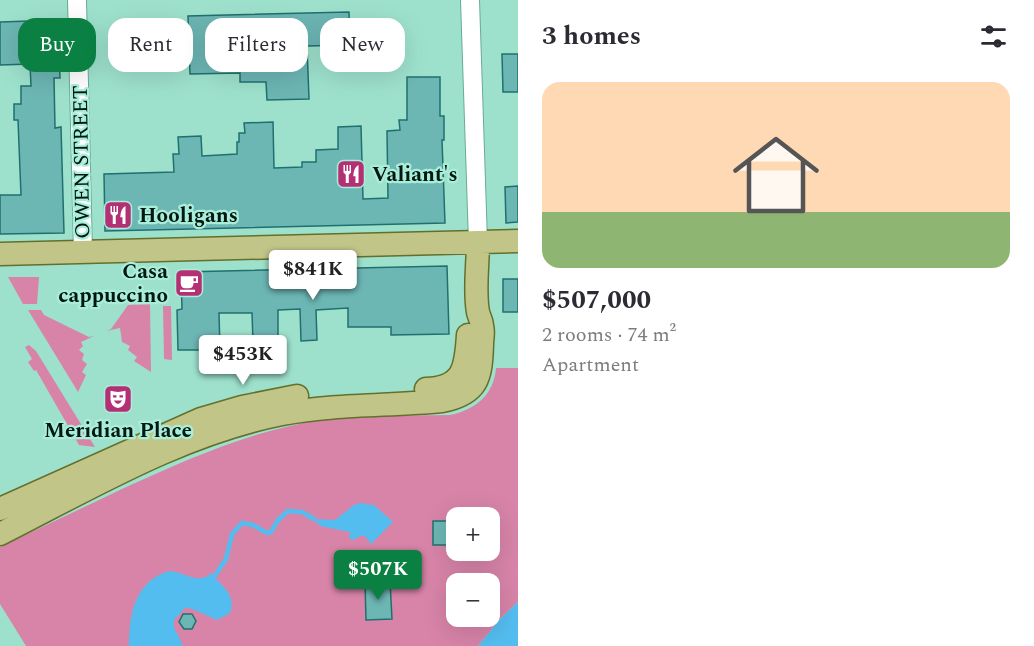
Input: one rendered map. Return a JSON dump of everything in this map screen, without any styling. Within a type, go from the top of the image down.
[{"type":"main road","points":[[0,254],[518,241]]},
{"type":"main road","points":[[0,534],[150,458],[192,440],[244,423],[338,406],[424,403],[456,399],[475,385],[480,370],[483,327],[478,312],[478,242]]},
{"type":"main road","points":[[0,508],[171,431],[242,407],[326,392],[378,388],[430,389],[454,383],[462,373],[466,362],[469,327],[478,312]]},
{"type":"street","name":"OWEN STREET","points":[[77,0],[83,252]]},
{"type":"street","points":[[470,0],[478,242]]},
{"type":"shaded area","points":[[8,277],[39,277],[37,304],[23,304]]},
{"type":"shaded area","points":[[150,304],[151,372],[134,361],[137,357],[128,350],[130,346],[122,342],[120,328],[106,331],[111,329],[128,305]]},
{"type":"shaded area","points":[[163,306],[171,306],[172,360],[164,359]]},
{"type":"shaded area","points":[[28,310],[41,310],[44,315],[89,337],[94,336],[81,342],[83,346],[79,350],[84,354],[82,360],[87,364],[82,372],[86,375],[78,392]]},
{"type":"shaded area","points":[[29,345],[36,351],[95,447],[79,445],[36,370],[34,371],[28,362],[32,359],[25,347]]},
{"type":"shaded area","points":[[496,368],[518,368],[518,602],[500,619],[500,573],[446,573],[446,627],[494,627],[478,646],[26,646],[0,604],[0,547],[124,488],[245,438],[296,425],[354,417],[459,413],[482,400],[491,386]]},
{"type":"water","points":[[360,503],[374,505],[393,522],[371,544],[365,536],[353,540],[349,538],[350,532],[320,526],[314,519],[335,520]]},
{"type":"water","points":[[169,571],[196,578],[206,577],[211,573],[230,595],[232,606],[230,613],[217,620],[185,608],[174,620],[174,627],[183,646],[129,646],[130,622],[136,600],[148,582]]},
{"type":"water","points":[[518,602],[518,646],[478,646],[494,627],[500,627],[501,618]]},
{"type":"building","points":[[349,12],[349,18],[320,18],[320,46],[308,46],[308,18],[205,18],[205,72],[308,72],[309,99],[267,100],[266,82],[240,82],[240,73],[190,74],[193,72],[193,18],[188,18],[188,16]]},
{"type":"building","points":[[18,21],[18,64],[0,65],[0,22]]},
{"type":"building","points":[[502,54],[518,54],[518,92],[503,92]]},
{"type":"building","points":[[30,72],[60,72],[60,78],[54,78],[55,128],[61,127],[64,233],[0,234],[0,195],[21,195],[18,120],[14,120],[14,104],[21,104],[21,86],[31,86]]},
{"type":"building","points":[[407,77],[440,77],[440,116],[444,116],[444,140],[442,140],[445,223],[105,231],[104,174],[174,172],[173,154],[179,154],[178,137],[201,136],[202,156],[237,154],[239,133],[245,133],[244,123],[273,122],[274,168],[302,167],[302,162],[316,162],[316,150],[338,149],[338,127],[361,126],[363,199],[388,198],[387,131],[400,130],[399,120],[407,120]]},
{"type":"building","points":[[518,186],[518,222],[506,223],[505,187]]},
{"type":"building","points":[[447,266],[449,334],[391,335],[391,327],[348,327],[348,308],[316,310],[317,340],[301,341],[300,309],[278,310],[278,341],[253,342],[252,313],[219,313],[220,350],[178,350],[177,310],[182,309],[181,272]]},
{"type":"building","points":[[503,279],[518,279],[518,312],[503,312]]},
{"type":"building","points":[[433,521],[446,521],[446,545],[433,545]]},
{"type":"building","points":[[390,581],[392,619],[366,620],[365,582]]},
{"type":"building","points":[[183,614],[192,614],[196,621],[192,629],[184,629],[179,622]]},
{"type":"waterway","points":[[214,577],[226,559],[232,534],[242,523],[253,525],[267,533],[271,532],[278,520],[288,511],[302,512],[314,519]]},
{"type":"place","name":"Valiant's","points":[[351,174]]},
{"type":"place","name":"Hooligans","points":[[118,215]]},
{"type":"place","name":"Casa cappuccino","points":[[189,283]]},
{"type":"place","name":"Meridian Place","points":[[118,399]]}]
